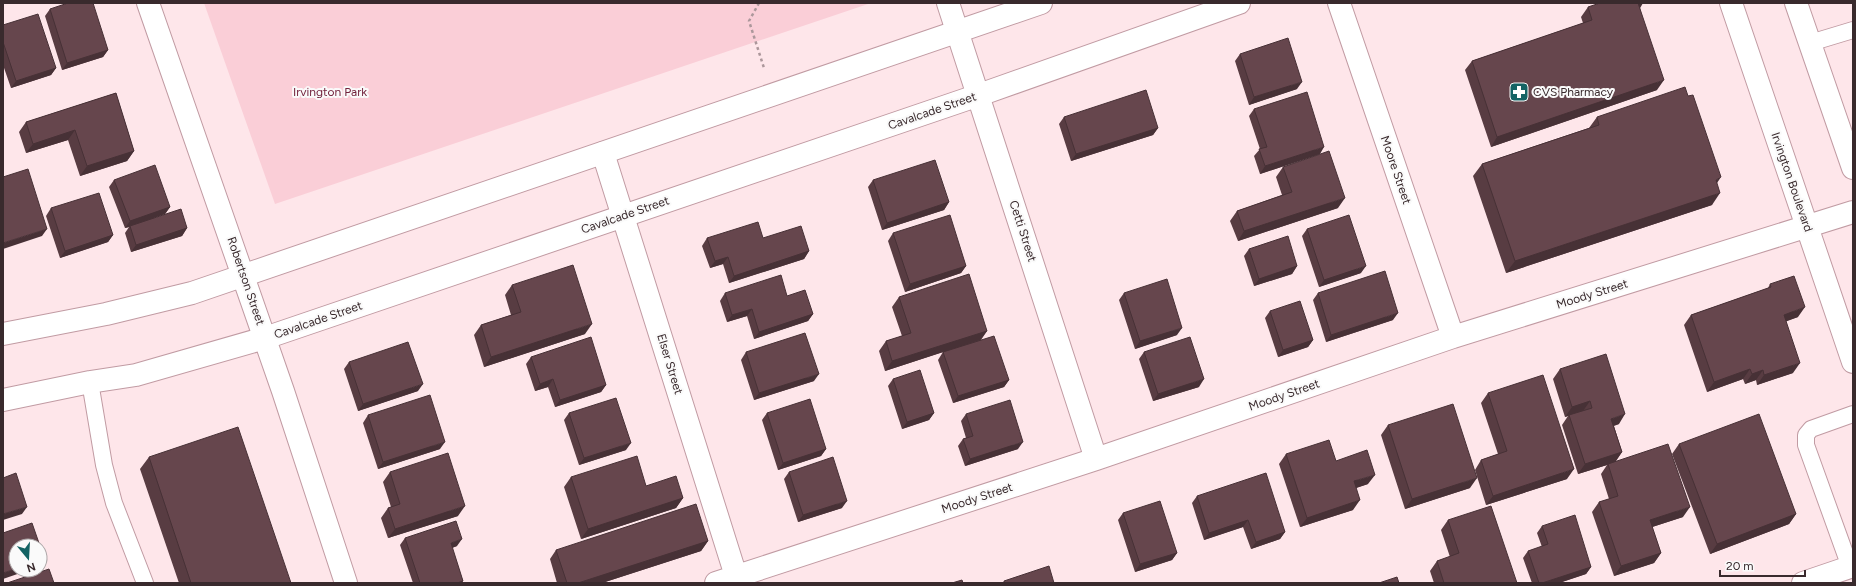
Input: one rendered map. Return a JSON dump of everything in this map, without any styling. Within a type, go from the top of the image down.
[{"type":"street","name":"Robertson Street","points":[[148,3],[244,276],[346,583]]},
{"type":"street","name":"Cetti Street","points":[[948,3],[1096,459]]},
{"type":"street","points":[[3,334],[106,314],[192,293],[1041,3]]},
{"type":"street","name":"Cavalcade Street","points":[[3,400],[90,382],[136,375],[265,338],[978,95],[1239,3]]},
{"type":"street","name":"Moore Street","points":[[1339,3],[1453,337]]},
{"type":"street","name":"Irvington Boulevard","points":[[1731,3],[1853,362]]},
{"type":"street","points":[[1796,3],[1853,168]]},
{"type":"street","name":"Elser Street","points":[[602,153],[623,216],[726,580]]},
{"type":"street","name":"Moody Street","points":[[726,580],[1096,459],[1453,337],[1853,212]]},
{"type":"street","points":[[1803,583],[1847,571]]},
{"type":"lane","points":[[1810,43],[1853,30]]},
{"type":"lane","points":[[90,382],[104,465],[114,503],[145,583]]},
{"type":"lane","points":[[1847,571],[1806,445],[1806,435],[1811,429],[1853,414]]},
{"type":"path","points":[[759,3],[749,21],[764,68]]},
{"type":"green space","name":"Irvington Park","points":[[204,3],[871,3],[275,204]]},
{"type":"building","points":[[68,3],[93,3],[108,50],[67,63],[50,9]]},
{"type":"building","points":[[1600,3],[1638,3],[1664,80],[1497,137],[1472,61],[1592,20],[1588,7]]},
{"type":"building","points":[[38,14],[56,68],[16,81],[3,42],[3,25]]},
{"type":"building","points":[[1288,38],[1302,82],[1254,97],[1240,54]]},
{"type":"building","points":[[1685,87],[1688,96],[1693,95],[1721,177],[1716,180],[1720,193],[1515,261],[1482,164],[1599,125],[1597,117]]},
{"type":"building","points":[[1146,90],[1158,128],[1076,154],[1064,117]]},
{"type":"building","points":[[1307,92],[1324,147],[1265,166],[1259,149],[1267,147],[1254,109]]},
{"type":"building","points":[[116,93],[134,151],[87,166],[75,130],[33,144],[26,122]]},
{"type":"building","points":[[1329,151],[1345,198],[1244,231],[1237,211],[1292,192],[1283,167]]},
{"type":"building","points":[[935,160],[949,202],[887,223],[873,180]]},
{"type":"building","points":[[155,165],[170,207],[130,221],[114,180]]},
{"type":"building","points":[[28,169],[47,229],[3,243],[3,177]]},
{"type":"building","points":[[99,193],[113,235],[65,251],[51,208]]},
{"type":"building","points":[[181,209],[187,228],[136,245],[130,226]]},
{"type":"building","points":[[950,215],[966,266],[910,284],[893,233]]},
{"type":"building","points":[[1349,215],[1366,266],[1324,280],[1307,229]]},
{"type":"building","points":[[758,222],[763,238],[801,226],[809,251],[734,276],[728,257],[715,261],[707,238]]},
{"type":"building","points":[[1288,236],[1297,266],[1259,279],[1249,249]]},
{"type":"building","points":[[573,265],[592,324],[491,357],[481,325],[521,312],[512,285]]},
{"type":"building","points":[[1385,271],[1398,313],[1331,335],[1318,293]]},
{"type":"building","points":[[969,274],[987,331],[892,361],[886,341],[911,333],[899,297]]},
{"type":"building","points":[[781,275],[787,296],[805,290],[813,314],[759,332],[752,309],[732,315],[725,293]]},
{"type":"building","points":[[1794,276],[1805,307],[1784,315],[1800,363],[1764,375],[1763,370],[1752,374],[1750,369],[1714,382],[1691,315],[1771,287],[1770,284]]},
{"type":"building","points":[[1167,279],[1182,328],[1140,341],[1124,293]]},
{"type":"building","points":[[1300,301],[1313,340],[1283,350],[1270,311]]},
{"type":"building","points":[[805,333],[819,374],[759,393],[746,352]]},
{"type":"building","points":[[994,336],[1009,380],[958,396],[943,352]]},
{"type":"building","points":[[591,337],[606,385],[560,400],[553,379],[540,384],[531,357]]},
{"type":"building","points":[[1190,337],[1204,379],[1158,394],[1144,352]]},
{"type":"building","points":[[408,342],[423,384],[363,404],[349,362]]},
{"type":"building","points":[[1606,354],[1625,414],[1611,419],[1622,452],[1585,464],[1569,415],[1592,408],[1590,401],[1572,407],[1560,369]]},
{"type":"building","points":[[920,370],[934,413],[907,422],[893,379]]},
{"type":"building","points":[[1543,375],[1574,469],[1493,496],[1481,460],[1507,451],[1488,393]]},
{"type":"building","points":[[430,395],[445,442],[383,462],[368,415]]},
{"type":"building","points":[[616,398],[631,443],[584,458],[569,413]]},
{"type":"building","points":[[810,399],[826,449],[783,463],[767,413]]},
{"type":"building","points":[[1010,400],[1023,442],[970,459],[963,439],[973,436],[966,414]]},
{"type":"building","points":[[1453,404],[1477,478],[1412,499],[1388,425]]},
{"type":"building","points":[[1759,414],[1796,514],[1717,544],[1679,444]]},
{"type":"building","points":[[238,427],[291,583],[191,583],[149,457]]},
{"type":"building","points":[[1329,440],[1336,461],[1367,450],[1375,475],[1354,481],[1360,500],[1307,518],[1286,454]]},
{"type":"building","points":[[1668,444],[1690,507],[1650,520],[1661,553],[1621,566],[1599,502],[1618,496],[1608,464]]},
{"type":"building","points":[[448,453],[465,506],[395,529],[388,508],[400,504],[390,472]]},
{"type":"building","points":[[637,456],[646,486],[676,476],[683,498],[588,529],[571,477]]},
{"type":"building","points":[[833,457],[847,501],[803,515],[789,472]]},
{"type":"building","points":[[16,473],[27,507],[3,514],[3,478]]},
{"type":"building","points":[[1266,473],[1285,532],[1256,542],[1248,520],[1209,533],[1197,496]]},
{"type":"building","points":[[1160,501],[1177,553],[1140,564],[1123,513]]},
{"type":"building","points":[[696,504],[708,541],[578,583],[567,583],[556,550]]},
{"type":"building","points":[[1491,506],[1517,583],[1444,583],[1437,561],[1459,553],[1448,520]]},
{"type":"building","points":[[1575,515],[1591,567],[1539,583],[1528,551],[1548,544],[1542,526]]},
{"type":"building","points":[[456,521],[462,539],[451,543],[463,581],[457,583],[420,583],[405,538]]},
{"type":"building","points":[[32,523],[37,538],[8,538],[8,571],[3,573],[3,533]]},
{"type":"building","points":[[1049,566],[1054,583],[1004,583],[1004,581]]},
{"type":"building","points":[[48,569],[54,583],[7,583],[22,578],[48,578]]},
{"type":"building","points":[[1397,577],[1399,583],[1379,583]]},
{"type":"building","points":[[962,580],[963,583],[952,583]]},
{"type":"place","name":"CVS Pharmacy","points":[[1519,92]]}]
